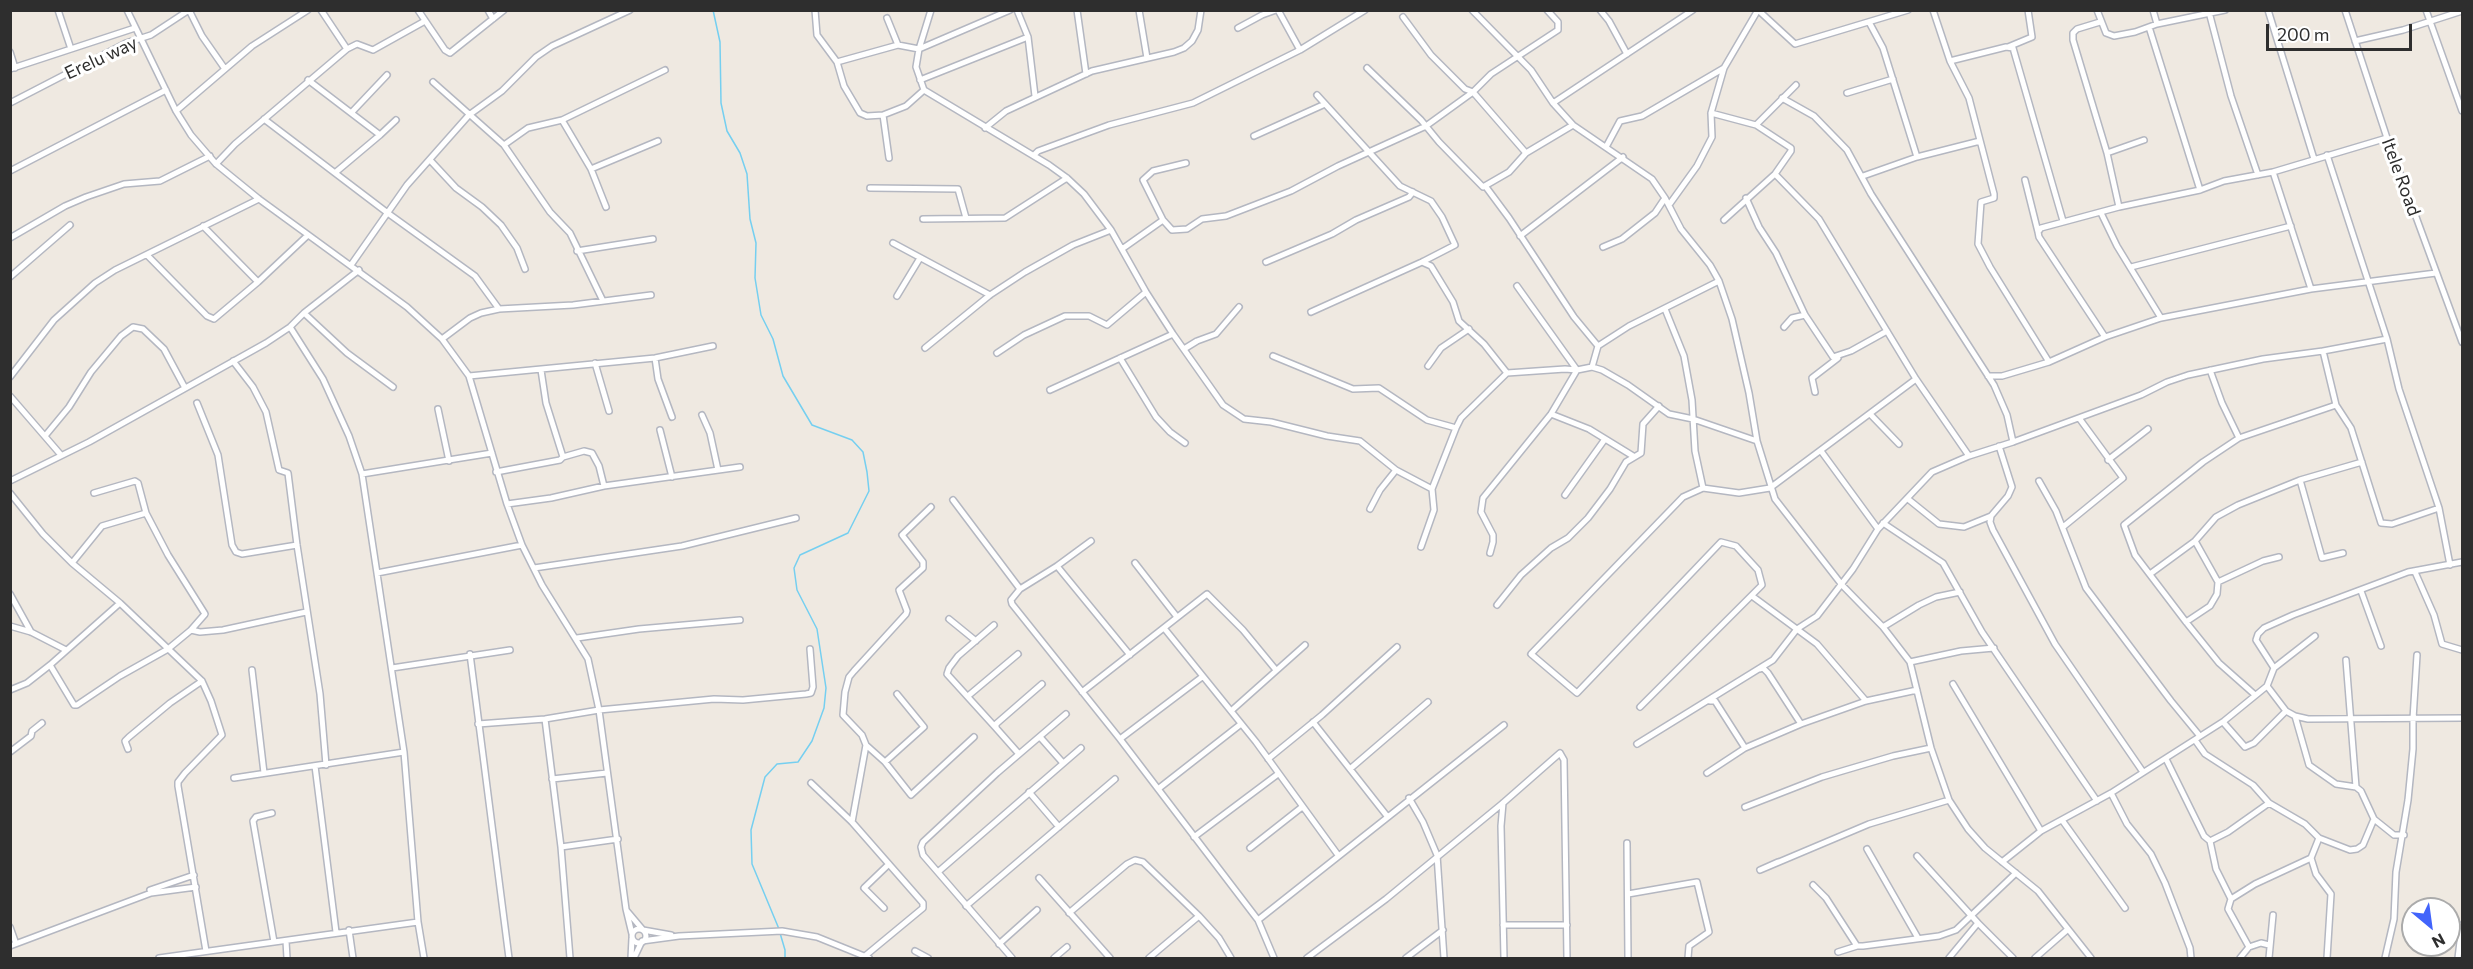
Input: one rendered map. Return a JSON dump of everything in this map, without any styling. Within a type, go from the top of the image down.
[{"type":"street","points":[[58,10],[71,49]]},
{"type":"street","points":[[128,10],[176,111],[190,135],[216,164],[259,199],[407,307],[442,339],[469,376],[496,472],[522,545],[551,602],[577,638],[588,659],[599,710],[618,839],[626,909],[632,936],[632,958]]},
{"type":"street","points":[[189,10],[202,36],[225,69]]},
{"type":"street","name":"Erelu way","points":[[10,103],[104,54],[159,31],[189,10]]},
{"type":"street","points":[[176,111],[252,46],[308,10]]},
{"type":"street","points":[[321,10],[347,49]]},
{"type":"street","points":[[418,10],[445,50],[450,52],[504,10]]},
{"type":"street","points":[[488,10],[493,19]]},
{"type":"street","points":[[351,265],[407,186],[469,115],[502,91],[536,57],[552,46],[630,10]]},
{"type":"street","points":[[815,10],[817,35],[837,62],[844,86],[860,113],[867,116],[883,116],[906,106],[924,90]]},
{"type":"street","points":[[931,10],[915,67],[924,90],[1034,155],[1067,178],[1084,194],[1111,230],[1146,292],[1223,405],[1244,419],[1271,422],[1327,436],[1360,441],[1395,470],[1432,489]]},
{"type":"street","points":[[837,62],[898,45],[919,49],[1010,10]]},
{"type":"street","points":[[1017,10],[1028,37],[1035,96]]},
{"type":"street","points":[[1077,10],[1086,74]]},
{"type":"street","points":[[1138,10],[1147,58]]},
{"type":"street","points":[[985,128],[1005,111],[1086,74],[1184,48],[1198,30],[1202,10]]},
{"type":"street","points":[[1238,28],[1277,10],[1299,50]]},
{"type":"street","points":[[1034,155],[1038,151],[1109,125],[1193,103],[1299,50],[1365,10]]},
{"type":"street","points":[[1472,10],[1531,70],[1553,103],[1573,125],[1598,144],[1623,157],[1640,173],[1652,179],[1681,229],[1710,265],[1719,281],[1732,319],[1757,441],[1775,499],[1842,585],[1883,627],[1910,662],[1931,748],[1949,800],[1968,829],[1985,848],[2038,891],[2091,958]]},
{"type":"street","points":[[1186,163],[1153,171],[1143,180],[1163,220],[1172,230],[1187,229],[1202,219],[1226,216],[1291,190],[1426,126],[1473,92],[1491,74],[1558,30],[1558,22],[1547,10]]},
{"type":"street","points":[[1600,10],[1609,21],[1627,54]]},
{"type":"street","points":[[1681,10],[1684,17]]},
{"type":"street","points":[[1553,103],[1693,10]]},
{"type":"street","points":[[1669,205],[1697,166],[1712,137],[1711,112],[1724,68],[1758,11],[1795,44],[1908,10]]},
{"type":"street","points":[[1933,10],[1950,61],[1969,99],[1994,194],[1994,198],[1981,202],[1978,244],[2049,362]]},
{"type":"street","points":[[1950,61],[2006,47],[2032,37],[2028,10]]},
{"type":"street","points":[[2097,10],[2100,22],[2109,36],[2225,10]]},
{"type":"street","points":[[2153,10],[2157,24]]},
{"type":"street","points":[[2268,10],[2314,159]]},
{"type":"street","name":"Itele Road","points":[[2344,10],[2387,138],[2462,342]]},
{"type":"street","points":[[2426,10],[2463,111]]},
{"type":"street","points":[[2355,41],[2403,30],[2463,11]]},
{"type":"street","points":[[2212,12],[2231,96],[2258,175]]},
{"type":"street","points":[[1403,16],[1431,56],[1465,88],[1473,92],[1526,153]]},
{"type":"street","points":[[887,18],[898,45]]},
{"type":"street","points":[[216,164],[308,80],[347,49],[357,44],[371,50],[376,49],[425,21]]},
{"type":"street","points":[[1869,22],[1883,48],[1917,157]]},
{"type":"street","points":[[2100,22],[2077,29],[2073,33],[2073,40],[2107,153],[2119,207]]},
{"type":"street","points":[[2149,27],[2200,190]]},
{"type":"street","points":[[10,52],[13,68],[135,28]]},
{"type":"street","points":[[920,80],[1028,37]]},
{"type":"street","points":[[2006,47],[2013,48],[2015,51],[2063,221]]},
{"type":"street","points":[[1367,68],[1426,126],[1480,186],[1486,188],[1574,317],[1598,346]]},
{"type":"street","points":[[1606,147],[1620,121],[1642,116],[1724,68]]},
{"type":"street","points":[[504,145],[531,126],[546,125],[562,120],[665,70]]},
{"type":"street","points":[[352,112],[387,75]]},
{"type":"street","points":[[1847,93],[1893,79]]},
{"type":"street","points":[[308,80],[380,135]]},
{"type":"street","points":[[433,82],[504,145],[550,212],[570,233],[603,301]]},
{"type":"street","points":[[1756,125],[1796,85]]},
{"type":"street","points":[[10,171],[166,90]]},
{"type":"street","points":[[1311,312],[1452,248],[1455,242],[1436,207],[1423,195],[1400,186],[1317,95]]},
{"type":"street","points":[[1782,98],[1814,116],[1847,150],[1871,194],[1994,385],[2007,415],[2013,442]]},
{"type":"street","points":[[1254,136],[1326,104]]},
{"type":"street","points":[[1711,112],[1756,125],[1791,148],[1775,174],[1724,220]]},
{"type":"street","points":[[883,116],[889,158]]},
{"type":"street","points":[[264,119],[475,276],[500,309]]},
{"type":"street","points":[[336,172],[396,120]]},
{"type":"street","points":[[562,120],[591,169],[606,207]]},
{"type":"street","points":[[1486,188],[1509,172],[1526,153],[1573,125]]},
{"type":"street","points":[[2038,232],[2041,228],[2063,221],[2200,190],[2224,181],[2273,172],[2387,138]]},
{"type":"street","points":[[2107,153],[2144,140]]},
{"type":"street","points":[[591,169],[658,141]]},
{"type":"street","points":[[1863,176],[1917,157],[1980,141]]},
{"type":"street","points":[[2327,155],[2387,339],[2399,389],[2439,508],[2450,565]]},
{"type":"street","points":[[10,238],[65,206],[86,197],[124,184],[160,181],[210,156]]},
{"type":"street","points":[[1520,236],[1623,157]]},
{"type":"street","points":[[430,160],[456,188],[482,207],[501,225],[516,248],[525,269]]},
{"type":"street","points":[[2273,172],[2311,289]]},
{"type":"street","points":[[1775,174],[1819,219],[1916,379],[1970,456]]},
{"type":"street","points":[[923,219],[1005,218],[1067,178]]},
{"type":"street","points":[[2025,180],[2038,232],[2105,337]]},
{"type":"street","points":[[870,188],[957,189],[966,218]]},
{"type":"street","points":[[1266,261],[1332,234],[1356,220],[1409,197],[1413,192]]},
{"type":"street","points":[[1604,247],[1622,239],[1655,213],[1665,198]]},
{"type":"street","points":[[1746,198],[1759,226],[1776,253],[1805,315],[1833,357],[1845,354]]},
{"type":"street","points":[[10,377],[54,320],[77,297],[115,270],[259,199]]},
{"type":"street","points":[[2101,213],[2161,318]]},
{"type":"street","points":[[1122,249],[1163,220]]},
{"type":"street","points":[[10,277],[70,225]]},
{"type":"street","points":[[202,226],[258,282]]},
{"type":"street","points":[[2131,267],[2291,226]]},
{"type":"street","points":[[925,348],[990,295],[1025,272],[1073,245],[1111,230]]},
{"type":"street","points":[[147,255],[212,318],[258,282],[308,235]]},
{"type":"street","points":[[578,251],[653,239]]},
{"type":"street","points":[[893,243],[990,295]]},
{"type":"street","points":[[897,296],[920,258]]},
{"type":"street","points":[[1422,262],[1431,266],[1453,302],[1459,321],[1484,344],[1507,373]]},
{"type":"street","points":[[10,481],[185,388],[290,327],[304,313],[359,270]]},
{"type":"street","points":[[1988,376],[2002,376],[2049,362],[2105,337],[2161,318],[2311,289],[2436,273]]},
{"type":"street","points":[[1592,367],[1598,346],[1629,326],[1719,281]]},
{"type":"street","points":[[1517,286],[1577,370]]},
{"type":"street","points":[[997,353],[1024,335],[1065,316],[1089,316],[1107,325],[1146,292]]},
{"type":"street","points":[[442,339],[470,318],[500,309],[573,305],[651,295]]},
{"type":"street","points":[[1184,349],[1216,334],[1239,306]]},
{"type":"street","points":[[1665,309],[1684,356],[1695,451],[1703,488]]},
{"type":"street","points":[[304,313],[347,353],[393,387]]},
{"type":"street","points":[[1784,327],[1792,318],[1805,315]]},
{"type":"street","points":[[45,436],[69,407],[91,372],[121,336],[133,327],[143,329],[164,350],[185,388]]},
{"type":"street","points":[[290,327],[323,379],[362,474],[404,752],[418,922],[424,958]]},
{"type":"street","points":[[1428,366],[1441,348],[1469,329]]},
{"type":"street","points":[[1815,392],[1812,378],[1845,354],[1887,331]]},
{"type":"street","points":[[1050,390],[1173,334]]},
{"type":"street","points":[[1637,744],[1773,660],[1797,629],[1817,616],[1842,585],[1878,529],[1932,472],[1970,456],[2141,395],[2167,382],[2263,359],[2387,339]]},
{"type":"street","points":[[469,376],[655,358],[713,346]]},
{"type":"street","points":[[2323,351],[2336,405],[2351,428],[2381,523],[2392,524],[2439,508]]},
{"type":"street","points":[[1273,356],[1353,389],[1379,388],[1427,420],[1456,428]]},
{"type":"street","points":[[655,358],[658,379],[672,417]]},
{"type":"street","points":[[1120,358],[1156,417],[1170,432],[1185,443]]},
{"type":"street","points":[[233,361],[253,387],[266,412],[279,470],[288,473],[306,612],[320,694],[326,765]]},
{"type":"street","points":[[595,363],[609,411]]},
{"type":"street","points":[[1421,547],[1434,510],[1432,489],[1456,428],[1461,418],[1507,373],[1577,370],[1592,367],[1628,385],[1669,414],[1693,419],[1757,441]]},
{"type":"street","points":[[541,370],[546,403],[563,457]]},
{"type":"street","points":[[1490,553],[1493,535],[1481,512],[1483,498],[1551,414],[1577,370]]},
{"type":"street","points":[[2210,370],[2222,403],[2239,438]]},
{"type":"street","points":[[1994,385],[2002,376]]},
{"type":"street","points":[[1640,707],[1762,585],[1758,570],[1736,546],[1720,542],[1577,693],[1532,654],[1578,604],[1622,563],[1677,502],[1703,488],[1739,493],[1770,488],[1916,379]]},
{"type":"street","points":[[10,396],[62,455]]},
{"type":"street","points":[[196,403],[218,455],[232,545],[236,552],[242,554],[297,545]]},
{"type":"street","points":[[2254,694],[2219,663],[2186,622],[2135,555],[2124,525],[2203,462],[2239,438],[2336,405]]},
{"type":"street","points":[[1497,604],[1521,575],[1551,548],[1568,538],[1584,522],[1610,489],[1626,462],[1643,449],[1643,424],[1659,406]]},
{"type":"street","points":[[438,409],[449,461]]},
{"type":"street","points":[[1551,414],[1589,429],[1633,456]]},
{"type":"street","points":[[1870,414],[1899,444]]},
{"type":"street","points":[[702,415],[710,433],[718,470]]},
{"type":"street","points":[[2063,527],[2123,480],[2121,474],[2108,460],[2079,418]]},
{"type":"street","points":[[2108,460],[2148,429]]},
{"type":"street","points":[[660,430],[672,477]]},
{"type":"street","points":[[1565,495],[1605,439]]},
{"type":"street","points":[[1908,499],[1939,524],[1964,527],[1991,516],[2008,496],[2012,487],[2000,446]]},
{"type":"street","points":[[496,472],[560,460],[584,451],[592,453],[604,486]]},
{"type":"street","points":[[1821,451],[1878,529]]},
{"type":"street","points":[[362,474],[492,453]]},
{"type":"street","points":[[2150,574],[2195,541],[2216,517],[2238,505],[2300,480],[2362,462]]},
{"type":"street","points":[[507,504],[552,498],[604,486],[740,467]]},
{"type":"street","points":[[1370,509],[1380,490],[1395,470]]},
{"type":"street","points":[[2300,480],[2322,558],[2343,553]]},
{"type":"street","points":[[50,665],[74,705],[77,705],[120,676],[168,649],[204,617],[204,610],[168,555],[146,513],[138,483],[135,481],[94,493]]},
{"type":"street","points":[[2039,481],[2056,511],[2086,588],[2197,737],[2205,754],[2253,785],[2269,803],[2305,824],[2319,838],[2349,850],[2363,845],[2374,819]]},
{"type":"street","points":[[10,493],[38,528],[72,563],[120,603],[202,681],[219,721],[222,735],[196,760],[178,782],[206,951]]},
{"type":"street","points":[[953,500],[1020,589]]},
{"type":"street","points":[[931,507],[902,535],[923,562],[923,568],[899,590],[906,614],[849,677],[843,715],[862,735],[866,745],[885,762],[911,795],[974,737]]},
{"type":"street","points":[[72,563],[102,526],[146,513]]},
{"type":"street","points":[[1991,516],[1990,522],[2055,644],[2143,772]]},
{"type":"street","points":[[534,568],[682,546],[796,518]]},
{"type":"street","points":[[1883,523],[1943,563],[1982,632],[2097,801]]},
{"type":"street","points":[[1090,541],[1058,566],[1020,589],[1011,600],[1012,604],[1120,739],[1258,920],[1274,958]]},
{"type":"street","points":[[2186,622],[2210,606],[2217,594],[2218,582],[2195,541]]},
{"type":"street","points":[[376,573],[522,545]]},
{"type":"street","points":[[2218,582],[2263,561],[2279,557]]},
{"type":"street","points":[[2274,668],[2256,640],[2264,628],[2408,572],[2463,562]]},
{"type":"street","points":[[1135,563],[1177,616]]},
{"type":"street","points":[[1058,566],[1130,655]]},
{"type":"street","points":[[2415,572],[2434,615],[2442,644],[2463,650]]},
{"type":"street","points":[[2361,591],[2381,646]]},
{"type":"street","points":[[1883,627],[1936,597],[1960,592]]},
{"type":"street","points":[[10,594],[32,632]]},
{"type":"street","points":[[1082,692],[1202,596],[1210,596],[1243,630],[1276,670]]},
{"type":"street","points":[[1752,596],[1817,644],[1866,701]]},
{"type":"street","points":[[10,690],[27,682],[50,665],[120,603]]},
{"type":"street","points":[[191,630],[200,632],[223,630],[306,612]]},
{"type":"street","points":[[949,619],[976,641]]},
{"type":"street","points":[[577,638],[639,629],[740,620]]},
{"type":"street","points":[[994,625],[958,657],[947,674],[1019,754]]},
{"type":"street","points":[[10,626],[32,632],[66,650]]},
{"type":"street","points":[[1164,628],[1268,759],[1338,855]]},
{"type":"street","points":[[2002,862],[2041,831],[2111,794],[2224,721],[2266,686],[2274,668],[2314,636]]},
{"type":"street","points":[[1231,711],[1305,645]]},
{"type":"street","points":[[1268,759],[1397,647]]},
{"type":"street","points":[[1910,662],[1961,651],[1994,648]]},
{"type":"street","points":[[478,724],[714,699],[811,693],[813,687],[810,649]]},
{"type":"street","points":[[392,668],[470,654],[510,650]]},
{"type":"street","points":[[470,654],[509,958]]},
{"type":"street","points":[[968,696],[1018,654]]},
{"type":"street","points":[[2385,958],[2394,919],[2396,872],[2404,836],[2413,749],[2412,719],[2417,655]]},
{"type":"street","points":[[2346,660],[2356,787]]},
{"type":"street","points":[[1756,671],[1763,668],[1768,673],[1801,724]]},
{"type":"street","points":[[252,670],[264,773]]},
{"type":"street","points":[[1120,739],[1202,677]]},
{"type":"street","points":[[128,749],[125,741],[129,737],[170,703],[202,681]]},
{"type":"street","points":[[996,728],[1000,718],[1041,684]]},
{"type":"street","points":[[1953,684],[2041,831]]},
{"type":"street","points":[[2266,686],[2286,711],[2308,719],[2463,718]]},
{"type":"street","points":[[1707,773],[1745,748],[1801,724],[1866,701],[1917,690]]},
{"type":"street","points":[[885,762],[924,727],[897,694]]},
{"type":"street","points":[[1708,701],[1715,700],[1745,748]]},
{"type":"street","points":[[1350,769],[1428,702]]},
{"type":"street","points":[[2224,721],[2222,723],[2245,747],[2254,743],[2286,711]]},
{"type":"street","points":[[1012,958],[923,855],[923,842],[1066,714]]},
{"type":"street","points":[[2295,716],[2309,765],[2336,784],[2356,787],[2361,791],[2374,819],[2394,835],[2404,836]]},
{"type":"street","points":[[545,718],[561,847],[570,958]]},
{"type":"street","points":[[1313,722],[1387,816]]},
{"type":"street","points":[[10,752],[31,736],[32,731],[42,723]]},
{"type":"street","points":[[1158,789],[1241,724]]},
{"type":"street","points":[[1258,920],[1409,798],[1504,725]]},
{"type":"street","points":[[1040,737],[1063,763]]},
{"type":"street","points":[[852,822],[866,745]]},
{"type":"street","points":[[938,872],[1081,748]]},
{"type":"street","points":[[1745,807],[1822,777],[1893,756],[1931,748]]},
{"type":"street","points":[[234,778],[404,752]]},
{"type":"street","points":[[1307,958],[1386,899],[1560,753],[1564,760],[1567,958]]},
{"type":"street","points":[[2166,759],[2204,836],[2210,842],[2216,869],[2231,899]]},
{"type":"street","points":[[315,766],[336,932]]},
{"type":"street","points":[[552,779],[607,773]]},
{"type":"street","points":[[1194,837],[1278,774]]},
{"type":"street","points":[[966,906],[1115,779]]},
{"type":"street","points":[[632,936],[637,942],[679,936],[794,931],[817,937],[867,957],[922,908],[920,899],[852,822],[811,783]]},
{"type":"street","points":[[1029,792],[1059,827]]},
{"type":"street","points":[[2111,794],[2127,824],[2151,854],[2165,883],[2190,948],[2191,958]]},
{"type":"street","points":[[1409,798],[1423,822],[1437,855],[1444,958]]},
{"type":"street","points":[[1778,862],[1760,870],[1869,824],[1949,800]]},
{"type":"street","points":[[1503,803],[1501,826],[1504,958]]},
{"type":"street","points":[[2210,842],[2269,803]]},
{"type":"street","points":[[1251,848],[1302,807]]},
{"type":"street","points":[[272,813],[256,817],[253,821],[273,942]]},
{"type":"street","points":[[2062,820],[2125,908]]},
{"type":"street","points":[[2319,838],[2311,858],[2316,874],[2331,894],[2327,958]]},
{"type":"street","points":[[561,847],[618,839]]},
{"type":"street","points":[[1627,843],[1628,958]]},
{"type":"street","points":[[1867,849],[1918,938]]},
{"type":"street","points":[[1917,856],[1970,915],[2013,958]]},
{"type":"street","points":[[2249,947],[2228,909],[2231,899],[2255,884],[2311,858]]},
{"type":"street","points":[[1069,913],[1127,864],[1135,860],[1143,862],[1199,916],[1219,938],[1231,958]]},
{"type":"street","points":[[884,908],[864,888],[889,864]]},
{"type":"street","points":[[1838,951],[1857,946],[1939,936],[1956,930],[2016,873]]},
{"type":"street","points":[[12,944],[131,896],[194,875]]},
{"type":"street","points":[[1039,878],[1110,958]]},
{"type":"street","points":[[1628,894],[1698,882],[1709,932],[1689,946],[1688,958]]},
{"type":"street","points":[[1813,885],[1826,898],[1857,946]]},
{"type":"street","points":[[12,944],[151,892],[196,887]]},
{"type":"street","points":[[626,909],[643,930],[645,936],[632,958]]},
{"type":"street","points":[[999,944],[1037,910]]},
{"type":"street","points":[[2269,958],[2273,915]]},
{"type":"street","points":[[1149,958],[1199,916]]},
{"type":"street","points":[[159,958],[418,922]]},
{"type":"street","points":[[1949,958],[1978,923]]},
{"type":"street","points":[[1503,925],[1567,925]]},
{"type":"street","points":[[2458,958],[2463,925]]},
{"type":"street","points":[[10,927],[12,944]]},
{"type":"street","points":[[349,930],[353,958]]},
{"type":"street","points":[[632,936],[636,930],[679,936]]},
{"type":"street","points":[[1406,958],[1443,930]]},
{"type":"street","points":[[2035,958],[2067,930]]},
{"type":"street","points":[[286,941],[288,958]]},
{"type":"street","points":[[2240,958],[2249,947],[2261,943],[2269,945]]},
{"type":"street","points":[[1054,958],[1067,948]]},
{"type":"street","points":[[915,951],[928,958]]},
{"type":"waterway","points":[[713,10],[720,42],[721,103],[727,131],[740,153],[747,174],[750,219],[756,243],[755,278],[761,315],[773,339],[783,376],[812,425],[852,440],[863,452],[869,491],[848,533],[800,555],[794,568],[797,590],[817,629],[826,688],[824,708],[812,741],[798,762],[777,764],[765,777],[751,830],[752,864],[779,929]]},
{"type":"waterway","points":[[780,933],[785,958]]}]
